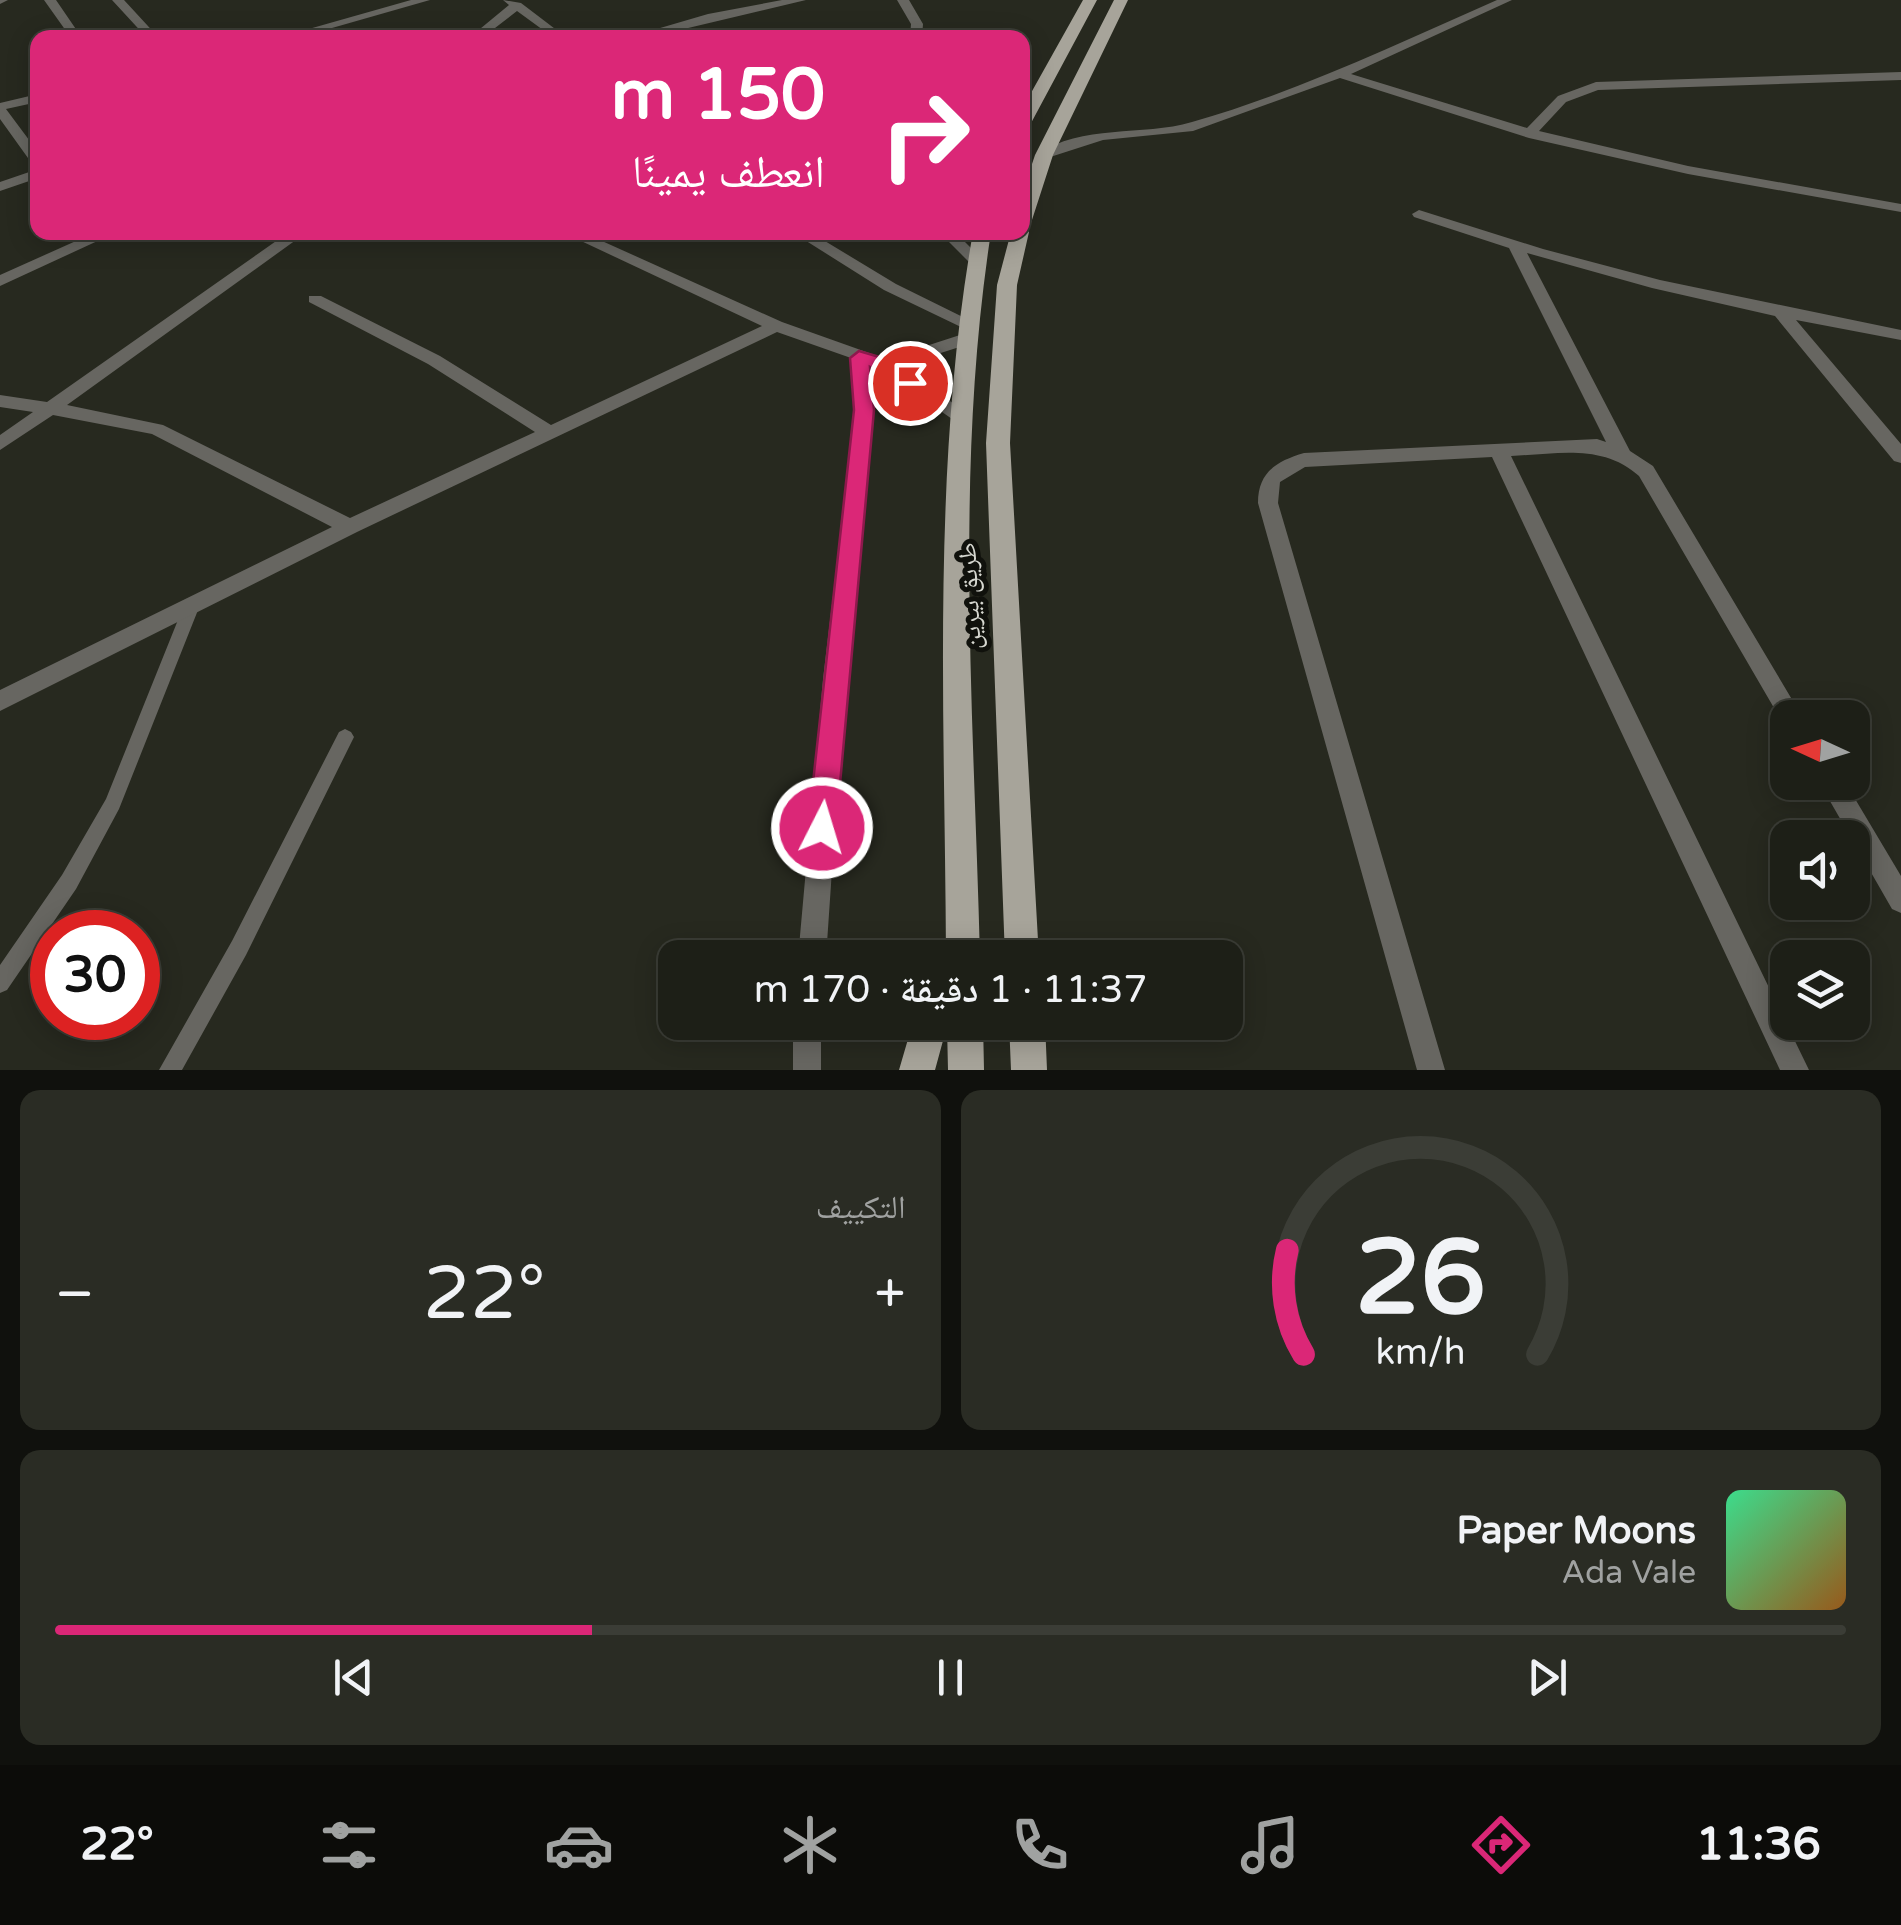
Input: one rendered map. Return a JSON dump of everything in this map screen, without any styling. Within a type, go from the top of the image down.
[{"type":"main road","points":[[1030,110],[1090,0]]},
{"type":"main road","points":[[1030,198],[1044,155],[1121,0]]},
{"type":"main road","name":"طريق بيرين","points":[[963,940],[956,495],[966,331],[980,240]]},
{"type":"main road","name":"طريق بيرين","points":[[1018,240],[1005,305],[998,444],[1021,940]]},
{"type":"main road","points":[[955,940],[962,915]]},
{"type":"main road","points":[[916,1070],[925,1040]]},
{"type":"main road","points":[[966,1040],[966,1070]]},
{"type":"street","points":[[50,0],[71,30]]},
{"type":"street","points":[[118,0],[146,30]]},
{"type":"street","points":[[312,30],[424,0]]},
{"type":"street","points":[[660,30],[800,0]]},
{"type":"street","points":[[903,0],[916,30]]},
{"type":"street","points":[[1044,155],[1101,136],[1188,128],[1340,74],[1506,0]]},
{"type":"street","points":[[483,30],[513,3],[551,30]]},
{"type":"street","points":[[1340,74],[1457,116],[1528,134],[1758,186],[1901,208]]},
{"type":"street","points":[[1880,76],[1901,94]]},
{"type":"street","points":[[1528,134],[1562,99],[1596,86],[1901,76]]},
{"type":"street","points":[[30,100],[0,108],[30,151]]},
{"type":"street","points":[[0,186],[30,176]]},
{"type":"street","points":[[1419,214],[1516,247],[1782,314],[1901,335]]},
{"type":"street","points":[[0,281],[92,240]]},
{"type":"street","points":[[0,444],[289,240]]},
{"type":"street","points":[[587,240],[776,326],[886,366],[961,417]]},
{"type":"street","points":[[812,240],[966,331]]},
{"type":"street","points":[[954,240],[975,260]]},
{"type":"street","points":[[1516,247],[1622,454]]},
{"type":"street","points":[[315,298],[434,360],[549,432]]},
{"type":"street","points":[[1782,314],[1901,456]]},
{"type":"street","points":[[0,701],[350,527],[776,326]]},
{"type":"street","points":[[886,366],[966,331]]},
{"type":"street","points":[[813,940],[836,661],[864,410],[859,358]]},
{"type":"street","points":[[0,402],[44,411],[106,416],[157,429],[350,527]]},
{"type":"street","points":[[1431,1070],[1266,488],[1283,467],[1304,460],[1597,445],[1622,454],[1646,471],[1781,700]]},
{"type":"street","points":[[1498,449],[1794,1070]]},
{"type":"street","points":[[1842,800],[1901,900]]},
{"type":"street","points":[[807,1070],[808,1040]]},
{"type":"lane","points":[[0,984],[69,882],[113,803],[192,606]]},
{"type":"lane","points":[[170,1070],[238,948],[345,737]]},
{"type":"route","points":[[822,828],[848,532],[864,410],[859,358],[886,366],[910,383]]}]
